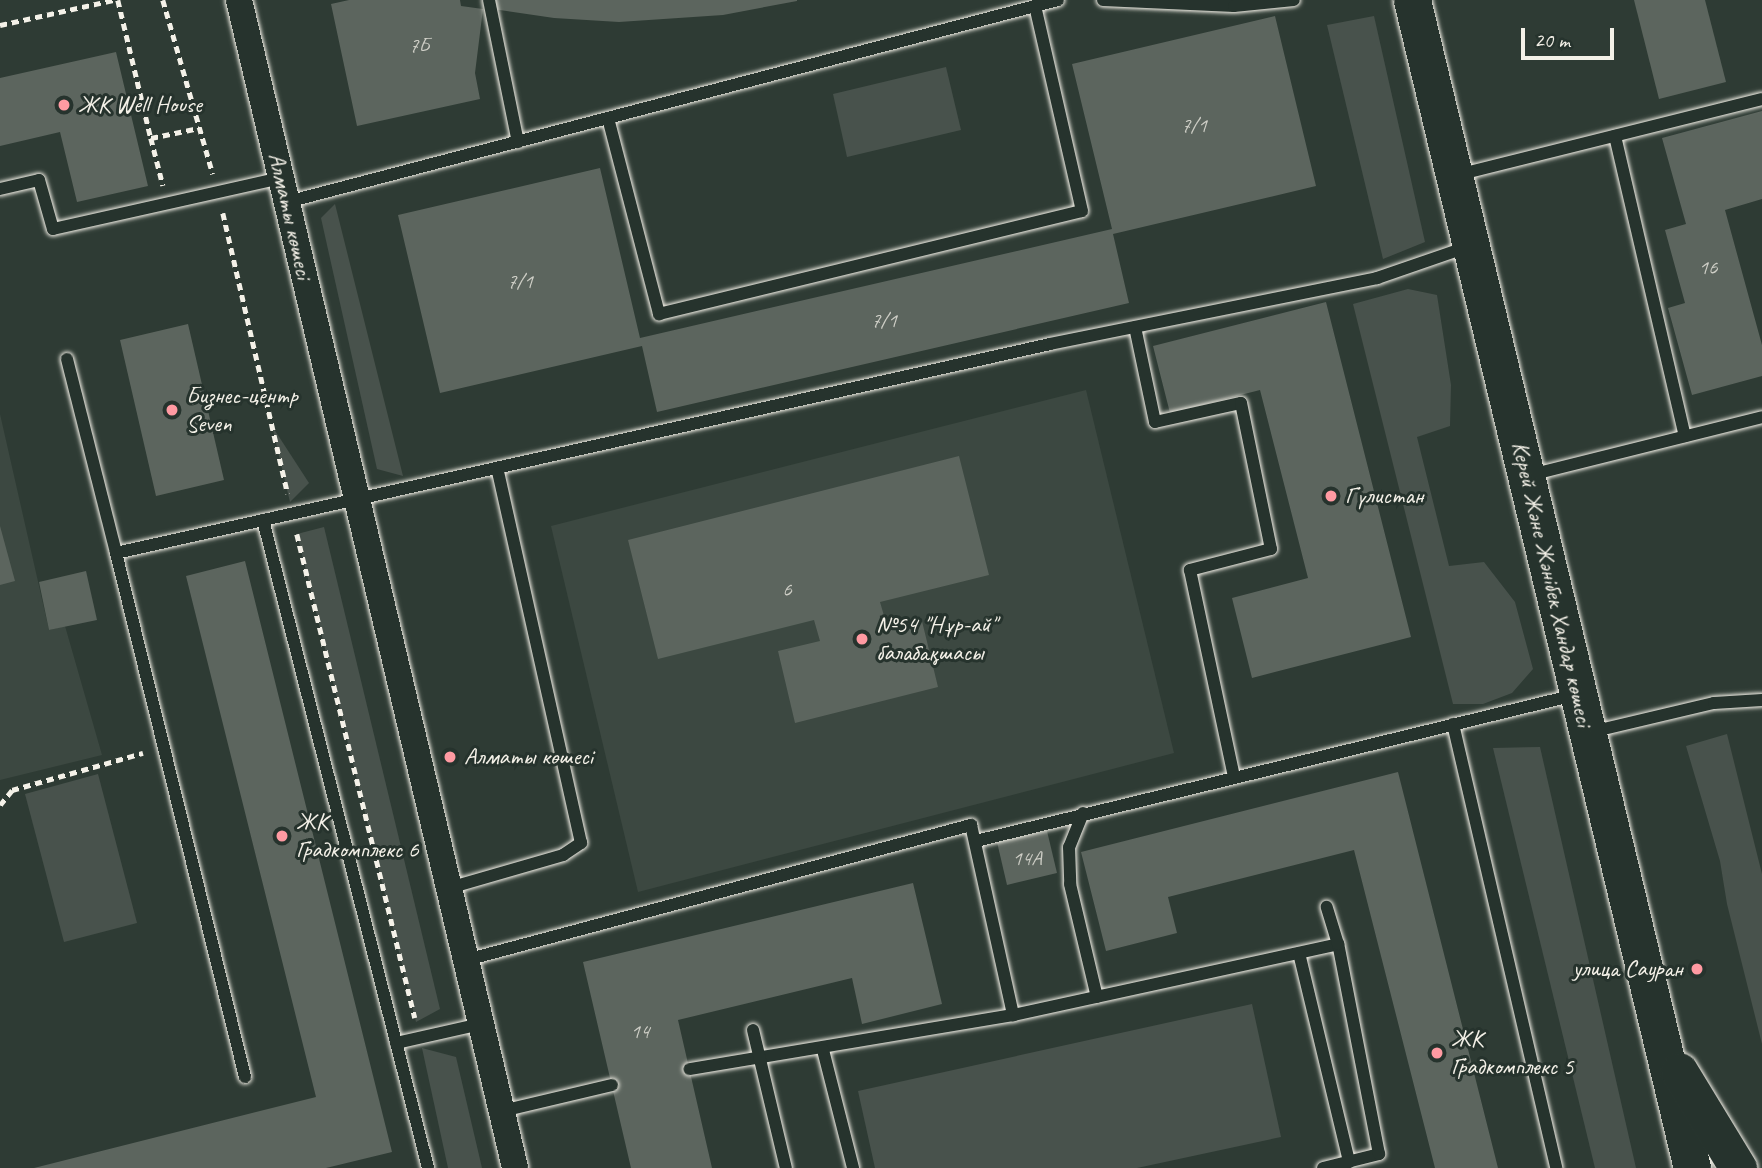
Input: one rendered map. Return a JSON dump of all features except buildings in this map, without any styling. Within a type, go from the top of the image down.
[{"type":"main road","name":"Керей Және Жәнібек Хандар көшесі","points":[[1412,0],[1692,1168]]},
{"type":"main road","points":[[1662,1044],[1738,1168]]},
{"type":"street","name":"Алматы көшесі","points":[[239,0],[515,1168]]},
{"type":"lane","points":[[489,0],[518,142]]},
{"type":"lane","points":[[0,189],[39,180],[52,229],[218,193],[284,190],[518,142],[1058,0]]},
{"type":"lane","points":[[1103,0],[1234,6],[1294,0]]},
{"type":"lane","points":[[608,118],[659,314],[1082,211],[1035,6]]},
{"type":"lane","points":[[1454,175],[1762,99]]},
{"type":"lane","points":[[1615,136],[1685,436]]},
{"type":"lane","points":[[116,553],[1135,327],[1377,278],[1471,246]]},
{"type":"lane","points":[[1135,327],[1155,422],[1241,403],[1271,549],[1190,570],[1234,777]]},
{"type":"lane","points":[[67,359],[245,1077]]},
{"type":"lane","points":[[1526,476],[1762,417]]},
{"type":"lane","points":[[449,888],[563,856],[581,843],[497,468]]},
{"type":"lane","points":[[263,520],[428,1168]]},
{"type":"lane","points":[[975,841],[1578,694]]},
{"type":"lane","points":[[1587,732],[1714,703],[1762,700]]},
{"type":"lane","points":[[1453,724],[1556,1168]]},
{"type":"lane","points":[[1083,813],[1069,847],[1070,884],[1097,997]]},
{"type":"lane","points":[[466,960],[971,825],[1013,1015]]},
{"type":"lane","points":[[1323,1168],[1379,1154],[1338,944],[1326,907]]},
{"type":"lane","points":[[689,1069],[823,1050],[1013,1015],[1338,944]]},
{"type":"lane","points":[[1299,953],[1349,1161]]},
{"type":"lane","points":[[396,1043],[481,1024]]},
{"type":"lane","points":[[753,1030],[786,1168]]},
{"type":"lane","points":[[823,1050],[853,1168]]},
{"type":"lane","points":[[502,1111],[612,1085]]},
{"type":"path","points":[[0,25],[116,0],[167,204]]},
{"type":"path","points":[[163,0],[218,193],[292,513],[420,1037]]},
{"type":"path","points":[[151,138],[199,128]]},
{"type":"path","points":[[0,805],[12,790],[164,747]]},
{"type":"shaded area","points":[[1374,16],[1425,242],[1383,259],[1327,25]]},
{"type":"shaded area","points":[[946,67],[961,130],[847,157],[833,94]]},
{"type":"shaded area","points":[[335,204],[403,476],[377,469],[321,218]]},
{"type":"shaded area","points":[[1408,289],[1437,295],[1451,385],[1450,426],[1417,437],[1449,566],[1484,562],[1515,602],[1533,669],[1512,693],[1483,704],[1453,704],[1353,304]]},
{"type":"shaded area","name":"№54 \"Нұр-ай\" балабақшасы","points":[[1086,390],[1174,753],[638,892],[551,526]]},
{"type":"shaded area","points":[[0,414],[49,630],[65,626],[102,755],[0,780]]},
{"type":"shaded area","points":[[272,426],[309,483],[290,502]]},
{"type":"shaded area","points":[[324,527],[440,1009],[416,1022],[297,534]]},
{"type":"shaded area","points":[[1727,734],[1762,874],[1762,1044],[1727,904],[1720,861],[1686,746]]},
{"type":"shaded area","points":[[1540,747],[1636,1168],[1595,1168],[1493,748]]},
{"type":"shaded area","points":[[98,774],[137,923],[64,942],[25,794]]},
{"type":"shaded area","points":[[1252,1004],[1281,1137],[1137,1168],[875,1168],[858,1091]]},
{"type":"shaded area","points":[[422,1048],[456,1057],[482,1168],[448,1168]]},
{"type":"place","name":"ЖК Well House","points":[[64,105]]},
{"type":"place","name":"Бизнес-центр Seven","points":[[172,410]]},
{"type":"place","name":"Гүлистан","points":[[1331,496]]},
{"type":"place","name":"№54 \"Нұр-ай\" балабақшасы","points":[[862,639]]},
{"type":"place","name":"Алматы көшесі","points":[[450,757]]},
{"type":"place","name":"ЖК Градкомплекс 6","points":[[282,836]]},
{"type":"place","name":"улица Сауран","points":[[1697,969]]},
{"type":"place","name":"ЖК Градкомплекс 5","points":[[1437,1053]]}]
